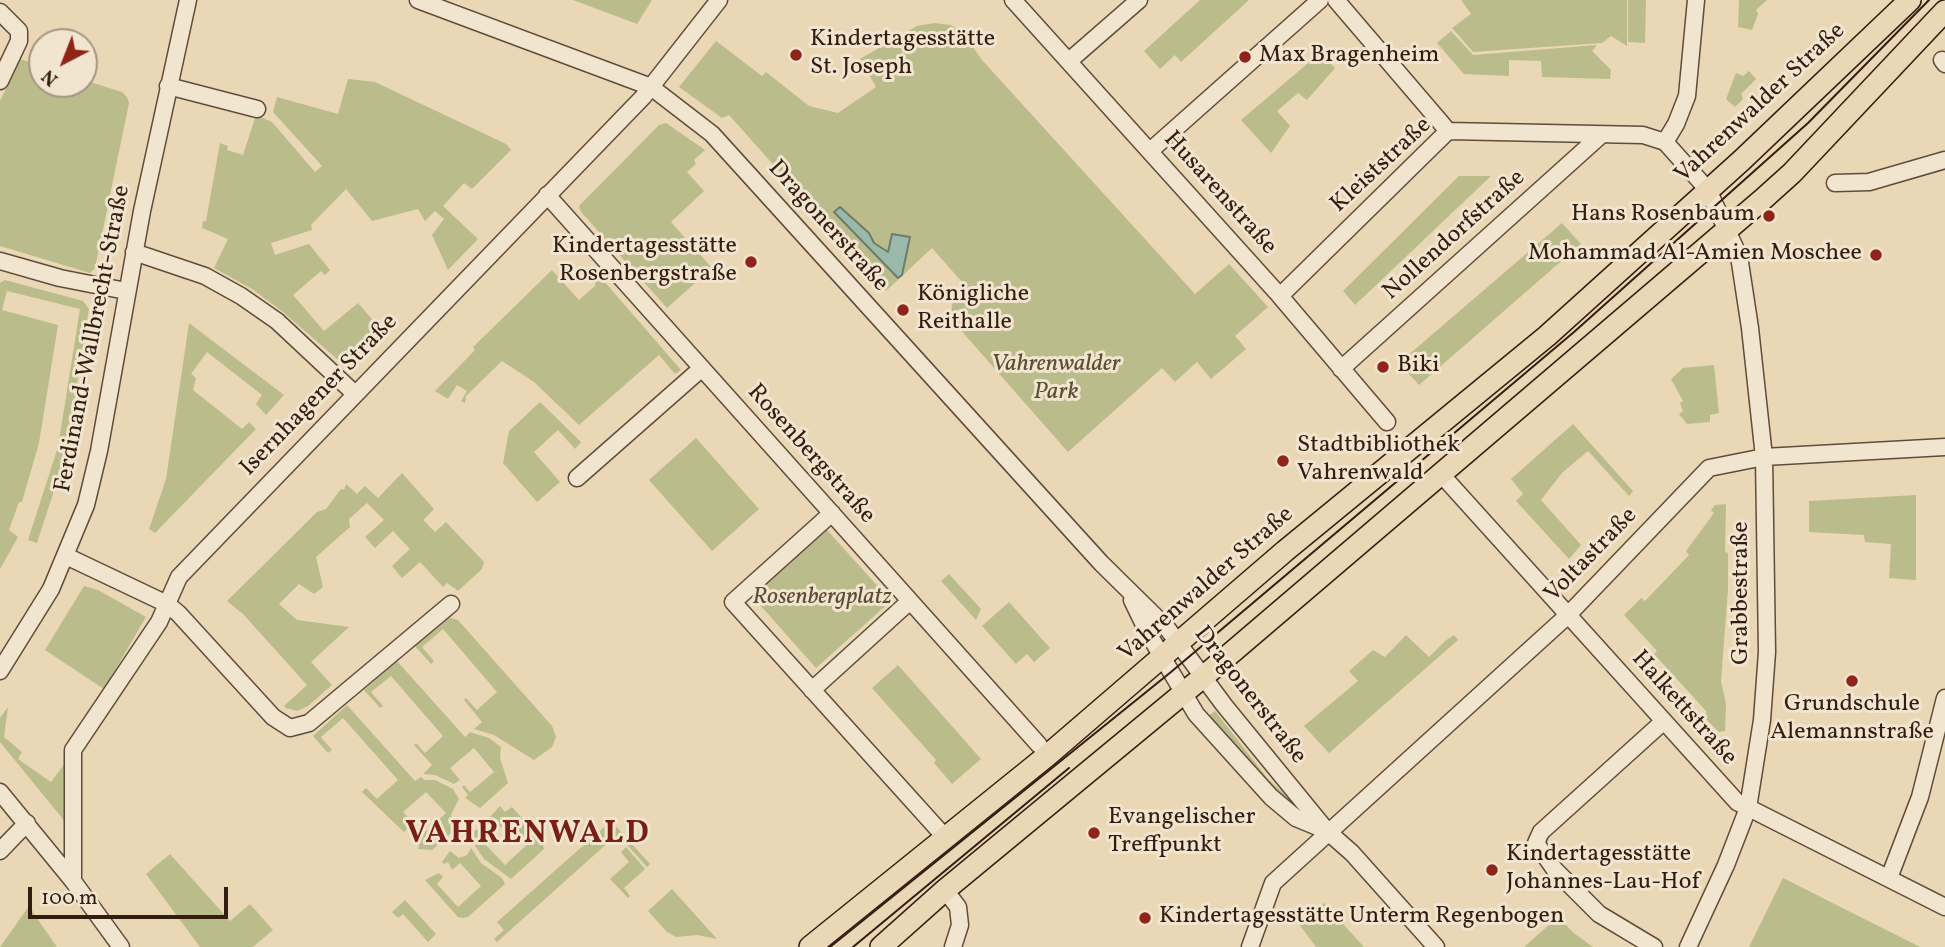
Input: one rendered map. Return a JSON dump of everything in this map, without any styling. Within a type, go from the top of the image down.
[{"type":"main road","name":"Vahrenwalder Straße","points":[[810,947],[944,836],[1048,755],[1285,551],[1547,335],[1708,190],[1910,0]]},
{"type":"main road","points":[[881,947],[945,890],[1203,677],[1440,473],[1576,362],[1793,173],[1945,11]]},
{"type":"street","name":"Ferdinand-Wallbrecht-Straße","points":[[0,670],[51,589],[86,505],[99,451],[126,291],[188,0]]},
{"type":"street","name":"Dragonerstraße","points":[[418,0],[652,87],[712,134],[1130,594],[1159,619],[1184,693],[1196,714],[1271,797],[1296,818],[1327,831]]},
{"type":"street","name":"Isernhagener Straße","points":[[73,881],[73,750],[159,622],[179,577],[652,87],[719,0]]},
{"type":"street","name":"Husarenstraße","points":[[1013,0],[1280,296],[1387,422]]},
{"type":"street","points":[[1069,61],[1139,0]]},
{"type":"street","points":[[1150,151],[1320,0]]},
{"type":"street","points":[[1336,0],[1448,131]]},
{"type":"street","points":[[1665,142],[1676,124],[1687,96],[1696,0]]},
{"type":"street","points":[[0,12],[19,31],[19,41],[0,81]]},
{"type":"street","points":[[168,86],[257,109]]},
{"type":"street","name":"Kleiststraße","points":[[1280,296],[1448,131],[1643,135],[1665,142]]},
{"type":"street","name":"Nollendorfstraße","points":[[1341,369],[1600,136]]},
{"type":"street","name":"Grabbestraße","points":[[1665,142],[1708,190],[1739,256],[1764,457],[1766,652],[1762,720],[1748,808],[1726,865],[1688,947]]},
{"type":"street","points":[[1835,183],[1869,181],[1945,160]]},
{"type":"street","name":"Rosenbergstraße","points":[[547,195],[1035,741]]},
{"type":"street","points":[[134,252],[205,276],[242,296],[277,321],[354,393]]},
{"type":"street","points":[[0,261],[60,278],[126,291]]},
{"type":"street","points":[[577,478],[702,368]]},
{"type":"street","name":"Voltastraße","points":[[1250,947],[1273,883],[1327,831],[1567,616],[1709,468],[1764,457],[1945,447]]},
{"type":"street","name":"Halkettstraße","points":[[1440,473],[1737,802],[1945,907]]},
{"type":"street","points":[[832,513],[733,602],[944,836]]},
{"type":"street","points":[[66,556],[167,604],[273,717],[290,728],[310,723],[451,604]]},
{"type":"street","points":[[812,690],[911,601]]},
{"type":"street","name":"Dragonerstraße","points":[[1171,650],[1203,677],[1327,831],[1352,853],[1436,947]]},
{"type":"street","points":[[1889,878],[1920,797],[1945,698]]},
{"type":"street","points":[[1654,947],[1600,914],[1555,870],[1536,843],[1541,832],[1664,722]]},
{"type":"street","points":[[0,792],[73,881],[121,947]]},
{"type":"street","points":[[0,851],[27,823]]},
{"type":"street","points":[[945,890],[958,907],[960,925],[953,947]]},
{"type":"green space","points":[[573,0],[652,0],[637,24]]},
{"type":"green space","points":[[1200,0],[1249,0],[1181,62],[1175,55],[1160,69],[1144,51]]},
{"type":"green space","points":[[1461,0],[1627,0],[1627,46],[1611,36],[1602,43],[1473,52],[1452,28],[1471,14]]},
{"type":"green space","points":[[1628,0],[1646,0],[1645,43],[1628,42]]},
{"type":"green space","points":[[1739,0],[1767,0],[1756,10],[1758,14],[1752,30],[1738,27]]},
{"type":"green space","name":"Vahrenwalder Park","points":[[934,23],[951,25],[965,36],[982,60],[1195,294],[1229,264],[1268,307],[1235,336],[1246,349],[1211,379],[1197,362],[1175,382],[1162,368],[1068,452],[951,319],[952,304],[969,290],[932,248],[886,291],[729,115],[722,118],[679,87],[716,41],[762,76],[766,72],[809,106],[838,113],[876,87],[860,59],[917,26]]},
{"type":"green space","points":[[1451,31],[1473,55],[1597,45],[1592,51],[1611,70],[1610,79],[1542,77],[1541,61],[1509,60],[1509,76],[1464,74],[1437,43]]},
{"type":"green space","points":[[1320,53],[1335,68],[1307,100],[1298,93],[1277,111],[1290,126],[1271,153],[1241,120]]},
{"type":"green space","points":[[20,59],[28,62],[28,98],[98,98],[98,84],[122,92],[127,97],[129,103],[95,268],[90,273],[0,246],[0,101]]},
{"type":"green space","points":[[1749,71],[1756,79],[1741,94],[1743,99],[1735,107],[1726,99],[1736,73],[1743,76]]},
{"type":"green space","points":[[348,79],[375,82],[506,144],[511,150],[472,189],[464,183],[443,206],[478,239],[448,270],[432,235],[444,219],[435,211],[425,221],[418,209],[372,221],[346,189],[311,225],[312,230],[271,243],[275,255],[309,244],[330,270],[325,275],[321,271],[293,295],[324,331],[358,303],[383,332],[352,365],[345,366],[283,312],[252,289],[214,268],[228,239],[202,228],[203,221],[206,221],[220,143],[228,146],[227,150],[243,155],[256,115],[272,122],[315,172],[322,166],[273,112],[277,97],[338,114]]},
{"type":"green space","points":[[666,123],[705,150],[694,160],[696,164],[687,172],[704,191],[671,222],[712,268],[667,308],[581,212],[579,206],[659,125]]},
{"type":"green space","points":[[1459,176],[1491,176],[1355,305],[1343,291]]},
{"type":"green space","points":[[1562,223],[1581,244],[1419,385],[1399,363]]},
{"type":"green space","points":[[552,270],[579,300],[596,285],[591,279],[597,273],[681,370],[675,374],[659,355],[579,425],[534,382],[502,361],[466,396],[465,403],[461,401],[467,391],[457,385],[448,399],[435,391],[475,350],[473,347]]},
{"type":"green space","points":[[5,280],[83,301],[89,309],[66,454],[37,543],[28,540],[58,447],[80,309],[7,291],[2,310],[58,325],[39,443],[22,502],[19,502],[9,530],[18,537],[0,569],[0,283]]},
{"type":"green space","points":[[189,323],[284,395],[266,415],[256,404],[262,395],[207,352],[191,374],[196,378],[193,390],[242,429],[249,422],[256,429],[155,533],[149,529],[166,479]]},
{"type":"green space","points":[[1714,365],[1719,413],[1710,415],[1710,422],[1687,424],[1679,414],[1683,411],[1680,403],[1683,401],[1671,379],[1683,368]]},
{"type":"green space","points":[[540,402],[581,442],[575,449],[558,430],[534,452],[560,482],[537,502],[503,463],[509,431]]},
{"type":"green space","points":[[1573,424],[1633,491],[1629,496],[1588,451],[1562,473],[1541,500],[1581,545],[1569,559],[1516,501],[1523,494],[1511,479]]},
{"type":"green space","points":[[696,438],[759,509],[712,551],[649,480]]},
{"type":"green space","points":[[402,473],[434,509],[423,520],[435,532],[446,522],[484,562],[482,569],[458,591],[447,583],[443,587],[420,562],[402,578],[392,566],[410,549],[393,531],[375,548],[365,537],[384,520],[367,503],[349,519],[350,527],[316,557],[323,587],[314,594],[299,584],[279,604],[297,620],[349,627],[311,662],[332,685],[308,706],[297,711],[286,708],[284,706],[307,685],[243,614],[227,601],[317,512],[326,509],[341,489],[344,490],[346,484],[357,494],[365,486],[378,498]]},
{"type":"green space","points":[[1916,495],[1916,580],[1889,578],[1891,544],[1865,542],[1864,535],[1809,532],[1809,501]]},
{"type":"green space","points":[[1726,504],[1725,552],[1728,553],[1728,589],[1721,681],[1726,704],[1725,731],[1719,732],[1703,716],[1707,712],[1654,654],[1657,651],[1624,615],[1641,598],[1645,601],[1689,555],[1686,551],[1714,513],[1711,510],[1715,505]]},
{"type":"green space","name":"Rosenbergplatz","points":[[827,530],[891,601],[816,668],[752,596]]},
{"type":"green space","points":[[949,574],[981,609],[976,620],[941,581]]},
{"type":"green space","points":[[84,586],[98,590],[146,617],[104,689],[45,650]]},
{"type":"green space","points":[[1009,602],[1050,648],[1034,662],[1027,654],[1016,664],[982,626]]},
{"type":"green space","points":[[447,617],[458,620],[552,726],[556,737],[552,747],[534,760],[494,735],[474,729],[482,722],[464,700],[466,698],[477,710],[497,692],[443,629],[422,647],[434,661],[431,664],[415,646]]},
{"type":"green space","points":[[1406,635],[1429,657],[1454,635],[1458,640],[1329,753],[1304,726],[1358,681],[1349,671],[1373,650],[1385,657]]},
{"type":"green space","points":[[397,661],[465,737],[470,732],[489,738],[501,747],[500,758],[508,783],[480,808],[465,798],[468,795],[462,787],[464,785],[470,792],[494,772],[474,748],[450,768],[460,780],[454,784],[435,775],[423,774],[432,765],[414,745],[416,743],[425,753],[443,736],[391,676],[371,692],[383,706],[380,708],[364,690]]},
{"type":"green space","points":[[898,665],[981,759],[952,784],[934,763],[936,760],[872,688]]},
{"type":"green space","points":[[347,705],[415,781],[421,777],[435,780],[453,789],[459,799],[451,815],[453,831],[432,850],[418,849],[420,840],[415,830],[417,828],[423,834],[446,813],[426,792],[403,812],[413,823],[404,832],[362,792],[366,788],[377,799],[398,780],[343,718],[321,737],[332,750],[328,753],[313,736]]},
{"type":"green space","points":[[8,707],[4,737],[22,752],[18,759],[51,782],[65,763],[67,824],[0,742],[0,718]]},
{"type":"green space","points":[[1215,711],[1268,779],[1303,811],[1301,814],[1268,784],[1208,716]]},
{"type":"green space","points":[[500,806],[505,812],[512,807],[542,841],[544,849],[511,879],[484,859],[468,835],[482,826],[485,828],[481,833],[488,839],[484,843],[505,865],[529,843],[508,820],[500,828],[491,818],[487,820]]},
{"type":"green space","points":[[611,821],[650,864],[647,867],[621,838],[614,843],[611,840],[497,942],[494,939],[504,930],[497,922]]},
{"type":"green space","points":[[626,847],[645,869],[624,888],[630,896],[628,898],[610,879],[629,862],[621,852]]},
{"type":"green space","points":[[471,848],[481,863],[502,878],[505,884],[468,917],[463,918],[458,917],[425,880],[439,873],[443,877],[437,884],[458,907],[481,886],[460,863],[452,870],[448,862],[442,862],[450,851],[459,858],[467,855]]},
{"type":"green space","points":[[170,854],[230,921],[250,904],[273,930],[253,947],[200,947],[146,874]]},
{"type":"green space","points":[[1783,878],[1920,947],[1749,947]]},
{"type":"green space","points":[[672,889],[717,939],[697,935],[676,937],[667,932],[648,911]]},
{"type":"green space","points":[[405,900],[436,934],[428,942],[403,914],[398,918],[392,912]]},
{"type":"green space","points":[[1324,903],[1364,947],[1316,947],[1299,924]]},
{"type":"green space","points":[[29,906],[57,947],[0,947]]},
{"type":"green space","points":[[1558,917],[1575,934],[1593,947],[1524,947]]},
{"type":"shaded area","points":[[840,207],[869,233],[874,243],[888,252],[892,234],[910,237],[902,275],[898,278],[834,212]]},
{"type":"tram line","points":[[830,947],[1171,672],[1574,332],[1808,123],[1929,0]]},
{"type":"tram line","points":[[853,947],[1069,768]]},
{"type":"place","name":"Kindertagesstätte St. Joseph","points":[[796,55]]},
{"type":"place","name":"Max Bragenheim","points":[[1245,57]]},
{"type":"place","name":"Hans Rosenbaum","points":[[1769,216]]},
{"type":"place","name":"Mohammad Al-Amien Moschee","points":[[1876,255]]},
{"type":"place","name":"Kindertagesstätte Rosenbergstraße","points":[[751,262]]},
{"type":"place","name":"Königliche Reithalle","points":[[903,310]]},
{"type":"place","name":"Biki","points":[[1383,367]]},
{"type":"place","name":"Stadtbibliothek Vahrenwald","points":[[1283,461]]},
{"type":"place","name":"Grundschule Alemannstraße","points":[[1852,681]]},
{"type":"place","name":"Evangelischer Treffpunkt","points":[[1094,833]]},
{"type":"place","name":"Kindertagesstätte Johannes-Lau-Hof","points":[[1492,870]]},
{"type":"place","name":"Kindertagesstätte Unterm Regenbogen","points":[[1145,918]]},
{"type":"district","name":"VAHRENWALD","points":[[528,836]]}]
